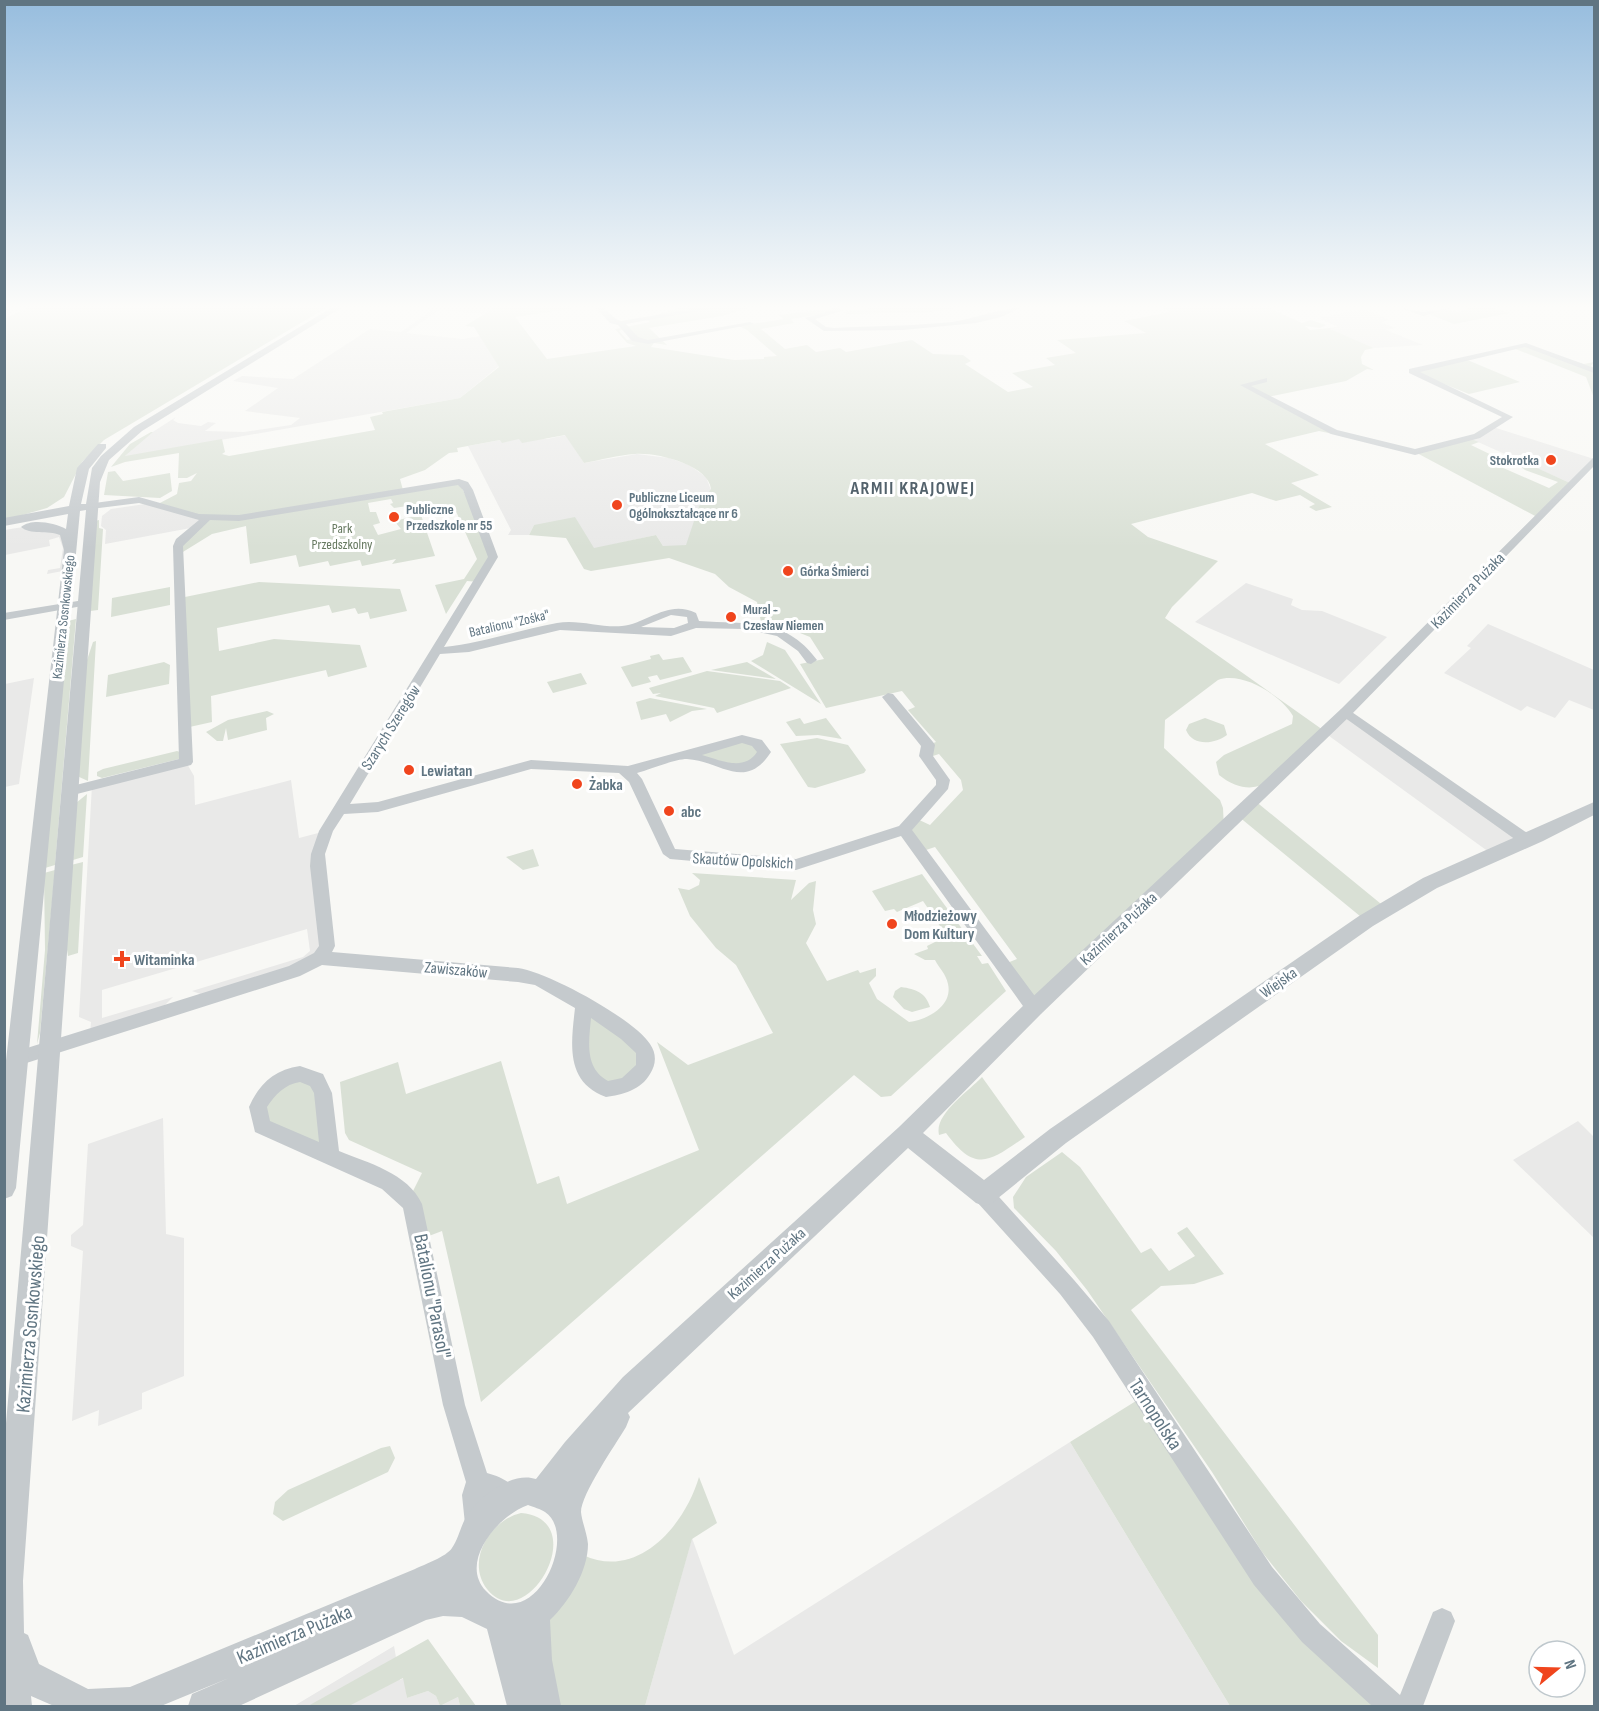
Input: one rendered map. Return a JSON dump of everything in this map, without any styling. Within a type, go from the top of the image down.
[{"type":"street","name":"Kazimierza Sosnkowskiego","points":[[16,1707],[8,1632],[8,1581],[69,791],[74,604],[70,550],[78,479],[97,450],[122,430],[192,388]]},
{"type":"street","name":"Kazimierza Sosnkowskiego","points":[[4,1188],[17,1058],[74,604],[98,468],[120,443],[205,388]]},
{"type":"street","points":[[1249,388],[1334,432],[1415,452],[1477,436],[1509,417],[1446,388]]},
{"type":"street","name":"Kazimierza Pużaka","points":[[544,1493],[575,1452],[633,1387],[907,1134],[1034,1008],[1346,712],[1594,460]]},
{"type":"street","points":[[24,519],[60,503],[70,494],[78,479]]},
{"type":"street","name":"Szarych Szeregów","points":[[91,509],[152,503],[207,518],[251,517],[440,483],[465,484],[490,543],[493,557],[326,831],[318,854],[328,941],[320,958]]},
{"type":"street","points":[[4,522],[91,509]]},
{"type":"street","points":[[4,529],[74,512]]},
{"type":"street","points":[[69,791],[186,762],[178,546],[180,541],[207,518]]},
{"type":"street","points":[[4,529],[38,526],[57,528],[66,533],[70,550]]},
{"type":"street","points":[[4,617],[74,604]]},
{"type":"street","name":"Batalionu \"Zośka\"","points":[[625,629],[674,611],[692,615],[694,624]]},
{"type":"street","name":"Batalionu \"Zośka\"","points":[[436,651],[469,648],[560,626],[675,632],[694,624],[757,625],[800,644],[811,660]]},
{"type":"street","points":[[888,697],[928,745],[926,756],[944,783],[904,830],[1034,1008]]},
{"type":"street","points":[[1346,712],[1528,841]]},
{"type":"street","points":[[339,809],[378,807],[531,764],[628,771],[683,754],[742,739],[753,741],[764,752],[758,763],[740,769],[683,754]]},
{"type":"street","name":"Skautów Opolskich","points":[[628,771],[635,779],[670,854],[796,865],[904,830]]},
{"type":"street","name":"Wiejska","points":[[984,1195],[1058,1136],[1366,921],[1430,883],[1528,841],[1594,808]]},
{"type":"street","points":[[17,1058],[294,971],[320,958]]},
{"type":"street","name":"Zawiszaków","points":[[320,958],[528,976],[544,981],[584,1006],[642,1046],[646,1059],[645,1066],[629,1083],[606,1089],[592,1081],[585,1071],[580,1044],[584,1006]]},
{"type":"street","name":"Batalionu \"Parasol\"","points":[[330,1156],[323,1093],[317,1080],[299,1075],[283,1079],[272,1086],[258,1107],[262,1126],[330,1156],[389,1182],[405,1194],[412,1204],[454,1405],[478,1482],[474,1495],[477,1524]]},
{"type":"street","name":"Tarnopolska","points":[[907,1134],[984,1195],[1067,1287],[1101,1329],[1263,1576],[1311,1633],[1392,1707]]},
{"type":"street","name":"Kazimierza Pużaka","points":[[566,1514],[579,1478],[633,1387]]},
{"type":"street","points":[[478,1482],[497,1488],[507,1496]]},
{"type":"street","points":[[488,1612],[514,1619],[534,1612],[558,1591],[571,1562],[572,1528],[558,1502],[544,1493],[528,1491],[507,1496],[494,1504],[477,1524],[468,1544],[465,1558],[464,1576],[468,1591],[488,1612],[523,1707]]},
{"type":"street","name":"Kazimierza Pużaka","points":[[8,1632],[18,1647],[27,1675],[35,1681],[87,1705],[126,1705],[426,1580],[465,1558]]},
{"type":"street","name":"Kazimierza Pużaka","points":[[204,1707],[422,1606],[442,1600],[459,1599],[488,1612]]},
{"type":"street","points":[[534,1612],[536,1660],[545,1707]]},
{"type":"street","points":[[1410,1707],[1442,1621]]},
{"type":"shaded area","points":[[278,388],[472,388],[460,398],[124,457],[148,435],[176,417],[173,420],[178,423],[201,426],[208,422],[216,423],[205,431],[244,432],[291,425],[300,418],[245,411]]},
{"type":"shaded area","points":[[1493,427],[1594,460],[1570,483],[1469,438]]},
{"type":"shaded area","points":[[566,435],[584,463],[637,454],[669,458],[689,465],[706,477],[711,490],[699,506],[688,544],[679,547],[663,546],[656,535],[593,549],[534,525],[529,535],[508,535],[511,530],[468,446],[517,437],[547,439]]},
{"type":"shaded area","points":[[152,503],[207,518],[196,527],[105,544],[106,530],[101,526],[102,516],[111,509]]},
{"type":"shaded area","points":[[30,526],[62,530],[68,570],[47,574],[48,570],[60,568],[63,548],[59,537],[49,540],[50,546],[5,555],[4,530]]},
{"type":"shaded area","points":[[1246,583],[1293,599],[1291,605],[1302,610],[1322,611],[1387,637],[1339,684],[1195,622]]},
{"type":"shaded area","points":[[1488,624],[1594,670],[1594,710],[1569,700],[1555,718],[1527,706],[1521,711],[1444,673],[1471,648],[1467,646]]},
{"type":"shaded area","points":[[34,678],[19,784],[5,787],[5,684]]},
{"type":"shaded area","points":[[1346,712],[1528,841],[1493,855],[1325,733]]},
{"type":"shaded area","points":[[186,762],[194,776],[195,805],[291,780],[299,838],[326,831],[320,958],[209,997],[192,991],[303,957],[310,951],[307,929],[102,990],[102,1018],[173,997],[156,1014],[90,1034],[91,1022],[79,1017],[92,785]]},
{"type":"shaded area","points":[[163,1118],[166,1234],[184,1238],[184,1376],[142,1393],[142,1409],[98,1426],[99,1410],[72,1421],[83,1251],[71,1246],[71,1235],[83,1225],[88,1144]]},
{"type":"shaded area","points":[[1578,1121],[1594,1137],[1594,1238],[1513,1160]]},
{"type":"shaded area","points":[[1070,1442],[1230,1706],[645,1706],[692,1538],[734,1655]]},
{"type":"shaded area","points":[[394,1646],[400,1680],[404,1678],[407,1698],[428,1691],[436,1696],[440,1706],[294,1706]]},
{"type":"shaded area","points":[[458,1697],[460,1706],[440,1706]]},
{"type":"green space","points":[[4,388],[192,388],[104,440],[82,462],[64,497],[47,508],[5,520]]},
{"type":"green space","name":"Park Przedszkolny","points":[[473,388],[1002,388],[1008,392],[1029,388],[1313,388],[1268,397],[1333,434],[1319,431],[1265,444],[1319,475],[1291,483],[1332,507],[1316,511],[1309,507],[1315,504],[1300,495],[1276,501],[1252,493],[1131,524],[1148,537],[1218,561],[1172,607],[1165,618],[1323,730],[1277,777],[1264,784],[1250,787],[1235,785],[1219,775],[1216,762],[1224,755],[1292,724],[1293,716],[1280,700],[1249,682],[1228,678],[1218,680],[1165,720],[1164,748],[1220,800],[1223,808],[1224,829],[1034,1008],[1002,965],[1017,959],[935,847],[920,852],[904,830],[915,818],[930,825],[963,790],[961,780],[939,754],[927,758],[928,745],[936,742],[908,710],[915,707],[902,691],[826,708],[800,664],[824,659],[810,637],[770,621],[762,627],[757,602],[729,587],[715,574],[669,558],[591,571],[584,569],[566,538],[529,535],[534,525],[575,517],[594,548],[656,535],[663,546],[686,545],[699,506],[711,489],[708,481],[692,467],[668,458],[644,454],[622,455],[584,463],[565,435],[522,443],[519,439],[502,443],[500,440],[457,448],[458,452],[449,453],[425,470],[400,479],[403,490],[459,482],[493,552],[479,582],[467,581],[446,614],[435,585],[464,579],[477,559],[455,509],[431,513],[427,503],[394,508],[390,504],[393,503],[391,499],[368,503],[370,512],[376,512],[380,523],[373,525],[378,535],[401,529],[396,523],[398,520],[421,515],[435,556],[392,564],[396,559],[362,566],[360,560],[330,566],[328,561],[299,567],[296,555],[250,564],[246,526],[212,534],[178,555],[178,546],[206,518],[158,504],[177,494],[179,483],[191,481],[197,473],[187,478],[178,478],[179,453],[125,462],[111,467],[130,444],[151,432],[153,432],[125,456],[222,439],[225,452],[222,454],[229,456],[375,430],[370,417],[383,414],[382,412],[460,398]]},
{"type":"green space","points":[[1454,388],[1495,388],[1469,394]]},
{"type":"green space","points":[[1469,438],[1479,442],[1471,445],[1500,459],[1513,457],[1570,483],[1537,517],[1415,452]],"holes":[[[1511,459],[1525,470],[1558,482],[1549,488],[1501,467],[1510,464],[1506,461]]]},
{"type":"green space","points":[[115,471],[123,481],[170,473],[172,491],[160,498],[104,495],[108,472]]},
{"type":"green space","points":[[99,520],[99,528],[103,529],[98,610],[90,611],[95,521]]},
{"type":"green space","points":[[259,582],[400,589],[407,611],[370,619],[368,612],[358,614],[355,608],[332,613],[329,605],[217,628],[219,651],[274,639],[360,645],[367,667],[328,677],[326,670],[211,696],[212,722],[185,728],[180,598]]},
{"type":"green space","points":[[170,587],[170,605],[111,617],[112,598]]},
{"type":"green space","points":[[76,619],[55,865],[45,868],[68,621]]},
{"type":"green space","points":[[96,641],[88,781],[77,776],[86,663],[93,642]]},
{"type":"green space","points":[[767,642],[785,650],[821,704],[751,661],[763,655]]},
{"type":"green space","points":[[659,654],[663,660],[683,657],[692,672],[660,680],[657,675],[648,677],[651,682],[632,687],[621,667],[651,659],[650,656]]},
{"type":"green space","points":[[164,662],[170,665],[169,684],[106,697],[108,675]]},
{"type":"green space","points":[[747,662],[776,679],[711,670]]},
{"type":"green space","points":[[707,671],[780,681],[791,688],[717,713],[714,708],[655,696],[661,693],[653,694],[649,688]]},
{"type":"green space","points":[[581,673],[587,684],[553,693],[547,682]]},
{"type":"green space","points":[[650,698],[707,709],[692,711],[670,722],[666,714],[641,720],[636,702]]},
{"type":"green space","points":[[267,711],[274,714],[266,718],[267,730],[228,740],[226,728],[223,741],[217,741],[206,732],[228,720]]},
{"type":"green space","points":[[800,718],[804,724],[826,718],[842,739],[818,735],[796,736],[786,722]]},
{"type":"green space","points":[[1205,718],[1224,725],[1227,735],[1211,742],[1205,742],[1189,735],[1186,730],[1189,724]]},
{"type":"green space","points":[[817,738],[848,745],[866,770],[864,773],[815,788],[808,787],[780,744]]},
{"type":"green space","points":[[742,739],[762,747],[749,767],[683,754]]},
{"type":"green space","points":[[180,752],[179,759],[102,778],[97,776],[97,772],[103,769]]},
{"type":"green space","points":[[87,794],[83,857],[73,860],[76,803]]},
{"type":"green space","points":[[1254,800],[1386,908],[1366,921],[1238,816]]},
{"type":"green space","points":[[533,849],[539,866],[523,870],[506,857]]},
{"type":"green space","points":[[83,862],[78,953],[68,956],[66,943],[71,865]]},
{"type":"green space","points":[[55,870],[40,1033],[37,1044],[45,950],[44,873]]},
{"type":"green space","points":[[692,873],[796,880],[791,900],[809,883],[816,881],[813,910],[816,924],[806,943],[827,981],[858,970],[860,973],[876,968],[876,976],[869,983],[877,999],[909,1022],[931,1015],[947,999],[947,980],[935,960],[925,960],[914,954],[928,949],[927,946],[935,942],[931,937],[944,932],[923,901],[897,912],[894,909],[885,911],[872,891],[922,874],[982,956],[977,956],[982,964],[988,963],[1006,991],[891,1096],[881,1097],[854,1075],[481,1402],[442,1231],[421,1239],[409,1199],[422,1173],[349,1140],[345,1133],[340,1082],[398,1062],[406,1094],[501,1061],[537,1184],[559,1176],[567,1204],[699,1150],[657,1042],[688,1065],[773,1033],[736,965],[716,948],[690,916],[678,888],[689,890],[699,885],[700,880]]},
{"type":"green space","points":[[901,987],[920,992],[930,1007],[912,1012],[904,1009],[893,997],[895,991]]},
{"type":"green space","points":[[584,1007],[645,1053],[629,1083],[592,1081]]},
{"type":"green space","points":[[313,1077],[330,1156],[269,1131],[258,1107],[267,1091]]},
{"type":"green space","points":[[982,1077],[1025,1137],[993,1157],[975,1159],[957,1146],[946,1133],[939,1135],[939,1127],[947,1111]]},
{"type":"green space","points":[[1062,1152],[1080,1167],[1141,1253],[1151,1248],[1169,1271],[1195,1256],[1177,1233],[1187,1227],[1224,1274],[1194,1284],[1161,1286],[1131,1310],[1378,1635],[1378,1668],[1341,1641],[1301,1601],[1262,1552],[1212,1472],[1087,1290],[1056,1251],[1014,1208],[1013,1197],[1026,1177]]},
{"type":"green space","points":[[1144,1396],[1224,1519],[1357,1677],[1392,1706],[1230,1706],[1070,1442]]},
{"type":"green space","points":[[390,1446],[395,1458],[388,1472],[283,1521],[273,1514],[275,1502],[288,1490]]},
{"type":"green space","points":[[699,1477],[717,1523],[692,1539],[645,1706],[523,1706],[518,1695],[514,1619],[583,1555],[603,1561],[622,1561],[656,1544],[671,1530],[683,1513]]},
{"type":"green space","points":[[521,1513],[542,1520],[552,1534],[553,1553],[546,1572],[534,1589],[519,1599],[503,1600],[487,1589],[481,1578],[480,1554],[491,1532],[510,1517]]},
{"type":"green space","points":[[428,1639],[476,1706],[460,1706],[458,1697],[440,1706],[436,1696],[428,1691],[407,1698],[403,1678],[349,1706],[308,1706]]},
{"type":"place","name":"Stokrotka","points":[[1551,460]]},
{"type":"place","name":"Publiczne Liceum Ogólnokształcące nr 6","points":[[617,505]]},
{"type":"place","name":"Publiczne Przedszkole nr 55","points":[[394,517]]},
{"type":"place","name":"Górka Śmierci","points":[[788,571]]},
{"type":"place","name":"Mural - Czesław Niemen","points":[[731,617]]},
{"type":"place","name":"Lewiatan","points":[[409,770]]},
{"type":"place","name":"Żabka","points":[[577,784]]},
{"type":"place","name":"abc","points":[[669,811]]},
{"type":"place","name":"Młodzieżowy Dom Kultury","points":[[892,924]]},
{"type":"place","name":"Witaminka","points":[[122,959]]},
{"type":"district","name":"ARMII KRAJOWEJ","points":[[913,488]]}]
